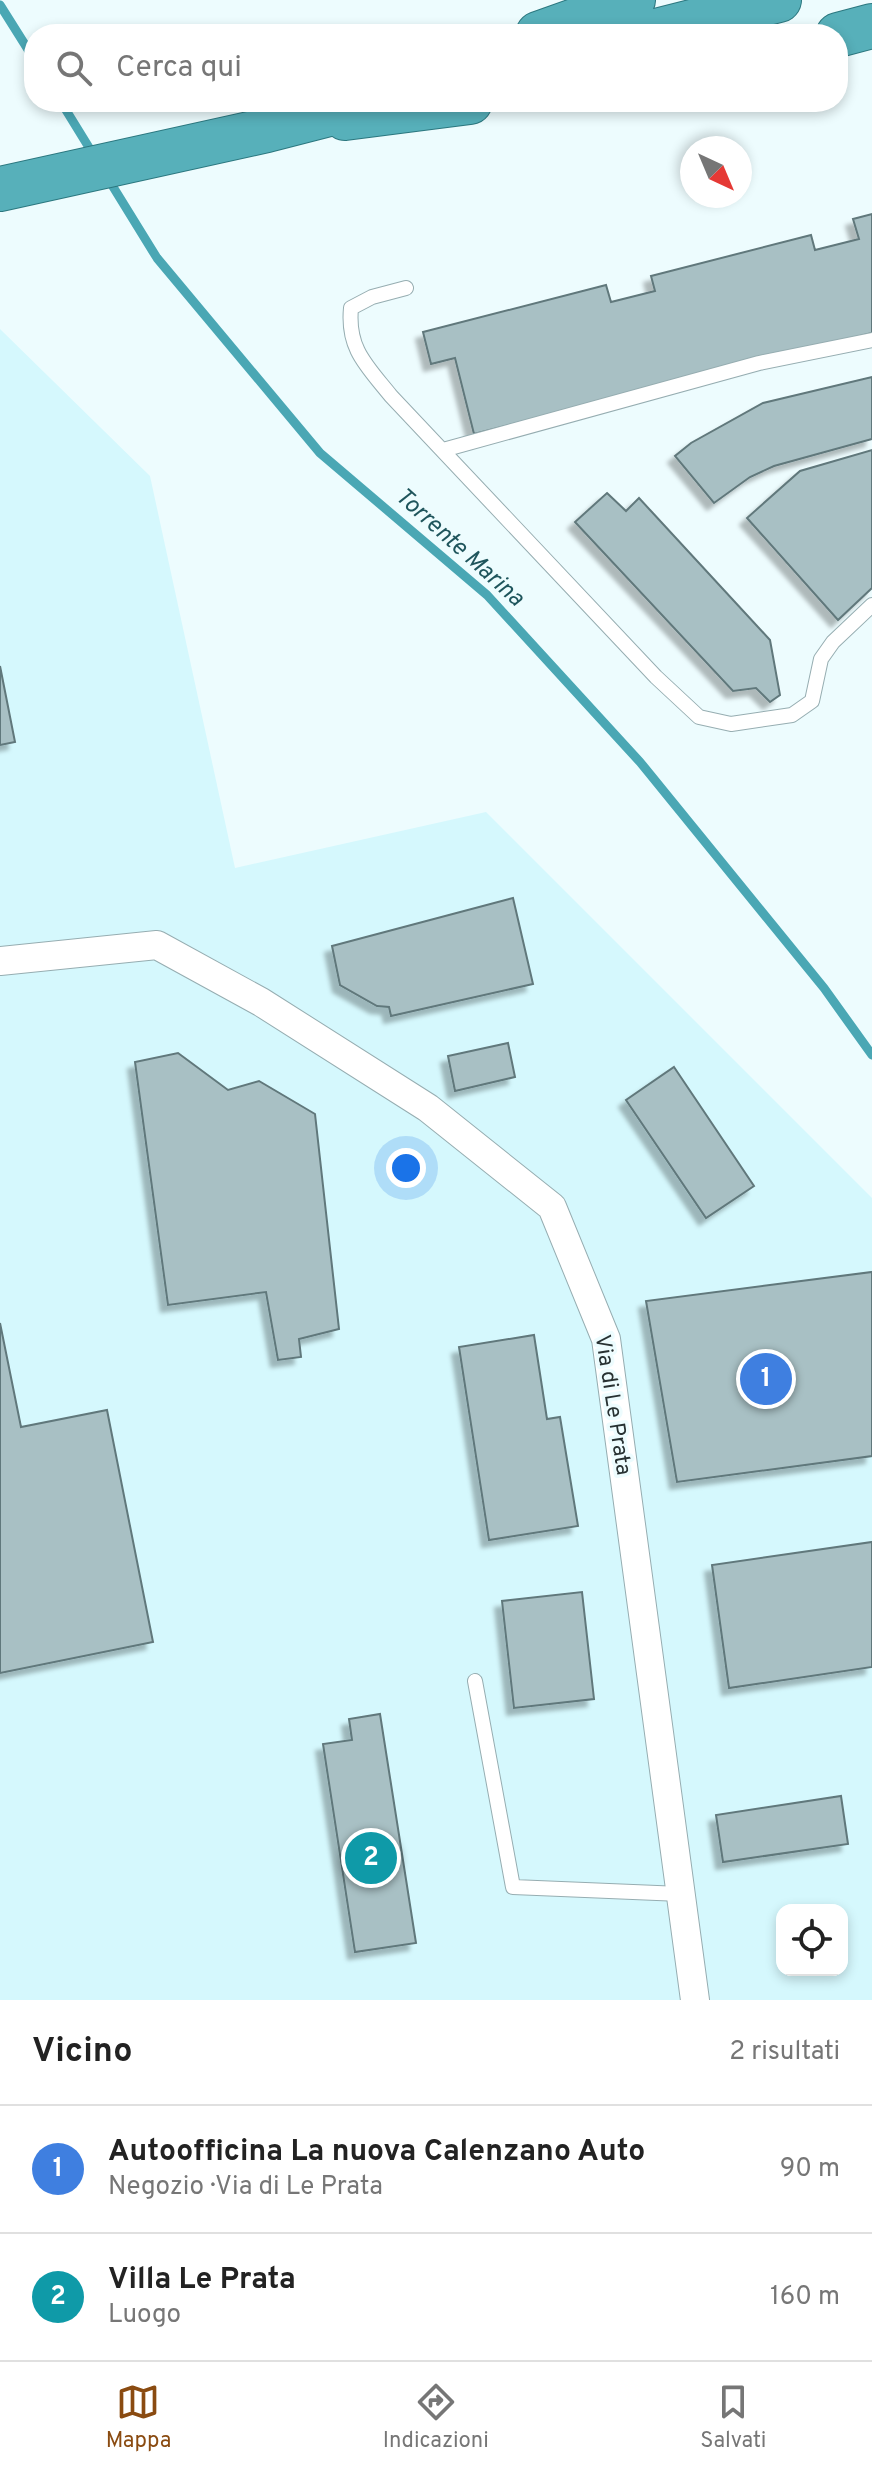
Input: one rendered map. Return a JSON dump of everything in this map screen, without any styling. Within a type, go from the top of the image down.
[{"type":"highway","points":[[566,24],[633,0]]},
{"type":"highway","points":[[684,24],[779,0]]},
{"type":"highway","points":[[848,32],[872,26]]},
{"type":"highway","points":[[275,128],[321,112]]},
{"type":"highway","points":[[0,189],[337,112]]},
{"type":"highway","points":[[275,128],[395,112]]},
{"type":"street","name":"Via di Le Prata","points":[[0,961],[157,945],[261,1002],[428,1108],[552,1207],[606,1339],[695,2000]]},
{"type":"lane","points":[[406,288],[372,297],[351,308],[349,327],[357,352],[391,396],[656,677],[699,717],[731,724],[792,715],[812,701],[821,659],[833,642],[872,605]]},
{"type":"lane","points":[[443,450],[759,363],[872,340]]},
{"type":"lane","points":[[475,1681],[513,1887],[681,1894]]},
{"type":"shaded area","points":[[0,329],[150,476],[235,868],[486,812],[872,1198],[872,2000],[0,2000]]},
{"type":"building","points":[[872,214],[872,333],[474,434],[455,358],[431,364],[423,332],[606,285],[611,302],[655,291],[651,276],[811,235],[815,250],[859,239],[853,219]]},
{"type":"building","points":[[872,377],[872,439],[774,466],[750,477],[714,503],[675,456],[691,443],[763,403]]},
{"type":"building","points":[[872,450],[872,588],[838,620],[747,518],[800,471]]},
{"type":"building","points":[[607,493],[626,511],[639,498],[770,640],[780,695],[770,702],[756,688],[733,691],[575,522]]},
{"type":"building","points":[[0,666],[15,742],[0,745]]},
{"type":"building","points":[[513,898],[533,984],[391,1016],[389,1007],[377,1006],[340,985],[332,946]]},
{"type":"building","points":[[508,1043],[515,1077],[455,1091],[448,1056]]},
{"type":"building","points":[[178,1053],[228,1090],[259,1081],[315,1114],[339,1329],[299,1339],[301,1357],[278,1360],[266,1292],[168,1305],[135,1062]]},
{"type":"building","points":[[674,1067],[754,1186],[706,1218],[626,1100]]},
{"type":"building","points":[[872,1272],[872,1456],[677,1482],[646,1301]]},
{"type":"building","points":[[0,1323],[21,1427],[107,1410],[153,1642],[0,1673]]},
{"type":"building","points":[[534,1335],[547,1419],[560,1417],[578,1526],[489,1540],[459,1347]]},
{"type":"building","points":[[872,1542],[872,1667],[729,1688],[712,1565]]},
{"type":"building","points":[[582,1592],[594,1699],[514,1708],[502,1601]]},
{"type":"building","points":[[380,1714],[416,1943],[355,1952],[323,1744],[352,1740],[349,1719]]},
{"type":"building","points":[[841,1796],[848,1844],[723,1862],[716,1815]]},
{"type":"waterway","name":"Torrente Marina","points":[[0,5],[24,43]]},
{"type":"waterway","name":"Torrente Marina","points":[[67,112],[93,154]]},
{"type":"waterway","name":"Torrente Marina","points":[[107,177],[157,258],[320,453],[487,595],[640,762],[824,988],[872,1055]]},
{"type":"place","name":"Autoofficina La nuova Calenzano Auto","points":[[766,1379]]},
{"type":"place","name":"Villa Le Prata","points":[[371,1858]]}]
